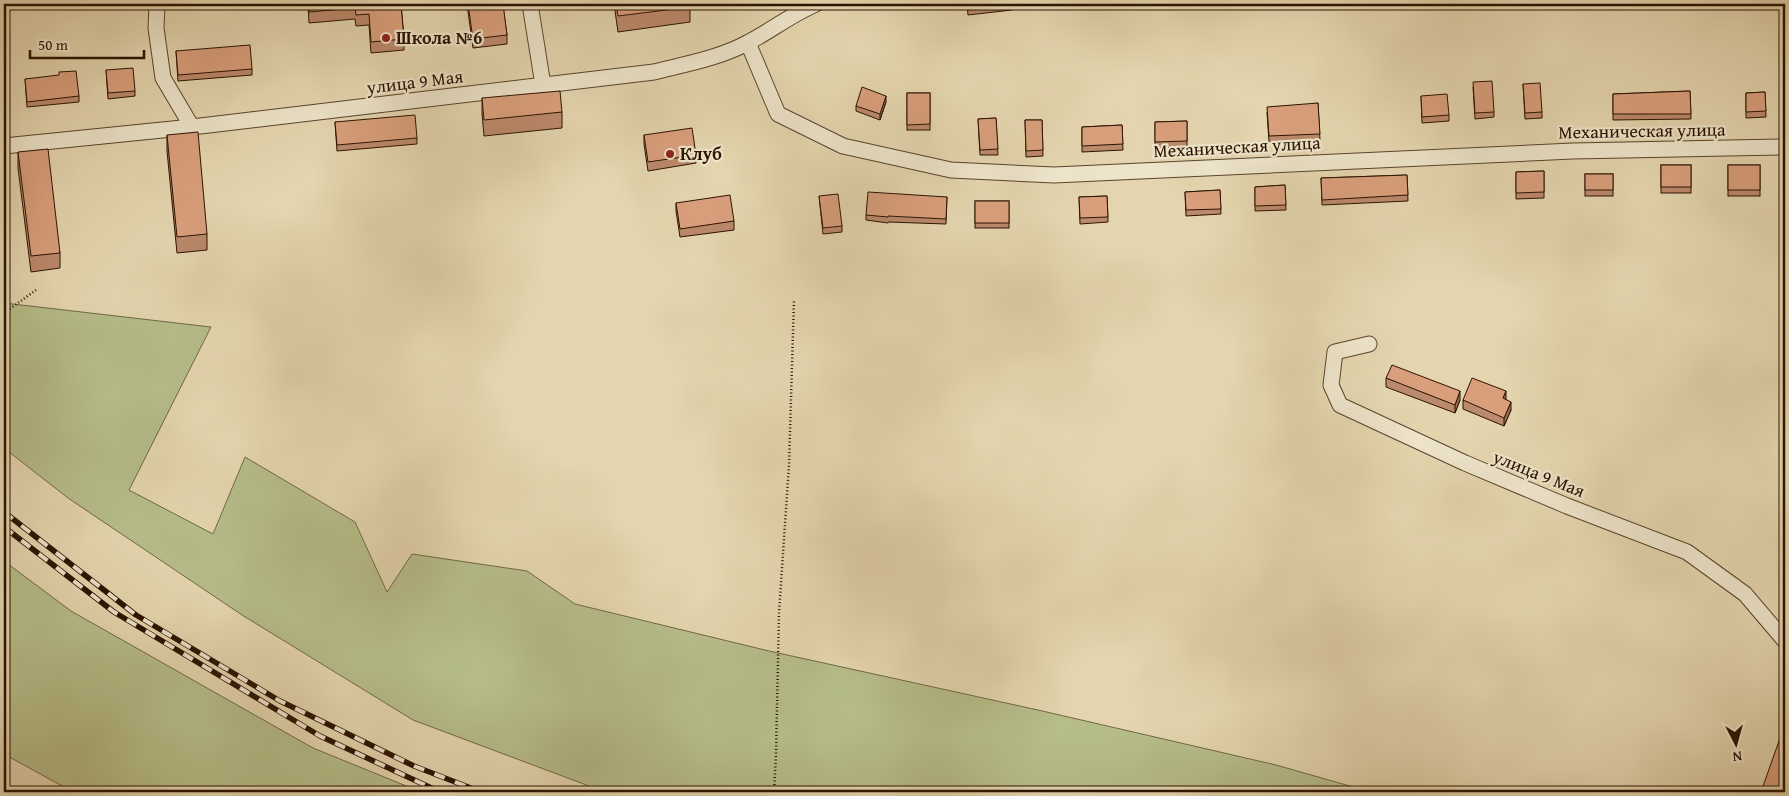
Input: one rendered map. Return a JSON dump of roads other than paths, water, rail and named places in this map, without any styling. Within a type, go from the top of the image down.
[{"type":"street","points":[[157,4],[156,28],[163,78],[192,127]]},
{"type":"street","points":[[530,4],[543,85]]},
{"type":"street","name":"улица 9 Мая","points":[[4,146],[192,127],[654,72],[710,58],[748,43],[802,10],[816,4]]},
{"type":"street","name":"Механическая улица","points":[[748,43],[778,114],[843,146],[951,170],[1054,175],[1573,151],[1785,147]]},
{"type":"street","name":"улица 9 Мая","points":[[1369,344],[1334,352],[1331,385],[1340,405],[1465,463],[1567,506],[1687,552],[1745,594],[1785,642]]},
{"type":"railway","points":[[4,512],[136,615],[280,701],[414,766],[481,792]]},
{"type":"railway","points":[[4,527],[114,612],[320,736],[440,792]]},
{"type":"place","name":"Школа №6","points":[[386,38]]},
{"type":"place","name":"Клуб","points":[[670,154]]}]
